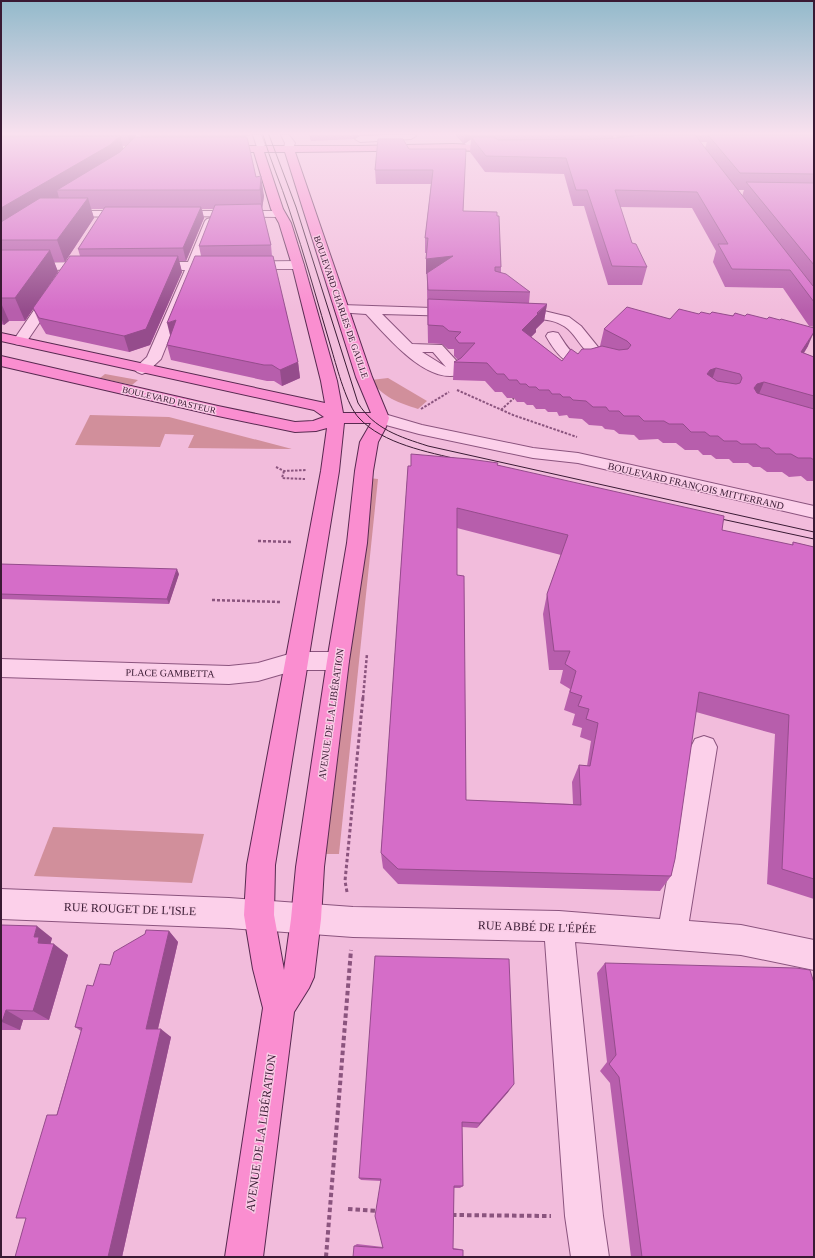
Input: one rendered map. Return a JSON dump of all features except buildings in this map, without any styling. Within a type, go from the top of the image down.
[{"type":"main road","points":[[272,194],[298,265],[329,381],[336,418]]},
{"type":"main road","name":"BOULEVARD CHARLES DE GAULLE","points":[[302,194],[364,377],[381,418]]},
{"type":"main road","name":"BOULEVARD PASTEUR","points":[[1,337],[142,369],[319,406],[336,418]]},
{"type":"main road","name":"BOULEVARD PASTEUR","points":[[1,349],[94,368],[116,370],[142,369]]},
{"type":"main road","name":"BOULEVARD PASTEUR","points":[[1,361],[218,411],[295,427],[316,426],[336,418],[358,418]]},
{"type":"main road","name":"AVENUE DE LA LIBÉRATION","points":[[279,1008],[268,969],[260,915],[261,865],[330,470],[336,418]]},
{"type":"main road","name":"BOULEVARD FRANÇOIS MITTERRAND","points":[[358,418],[381,418]]},
{"type":"main road","name":"AVENUE DE LA LIBÉRATION","points":[[244,1257],[279,1008],[298,977],[306,919],[310,867],[338,661],[357,543],[369,442],[378,427],[381,418]]},
{"type":"street","points":[[51,214],[137,214]]},
{"type":"street","points":[[97,226],[105,214]]},
{"type":"street","points":[[161,214],[279,214]]},
{"type":"street","points":[[142,369],[154,359],[213,214]]},
{"type":"street","points":[[20,341],[78,255]]},
{"type":"street","points":[[135,266],[298,265]]},
{"type":"street","points":[[1,267],[104,266]]},
{"type":"street","points":[[342,309],[472,312]]},
{"type":"street","points":[[370,310],[409,348]]},
{"type":"street","points":[[504,313],[535,314],[548,316],[570,323],[580,332],[589,346],[600,356],[617,363]]},
{"type":"street","points":[[548,316],[573,352]]},
{"type":"street","points":[[553,336],[562,352],[568,358],[585,362],[600,356]]},
{"type":"street","name":"BOULEVARD FRANÇOIS MITTERRAND","points":[[381,418],[419,428],[533,453],[578,458],[814,512]]},
{"type":"street","name":"PLACE GAMBETTA","points":[[1,668],[229,675],[258,672],[296,661],[338,661]]},
{"type":"street","points":[[672,935],[704,747]]},
{"type":"street","name":"RUE ROUGET DE L'ISLE","points":[[1,904],[260,915]]},
{"type":"street","name":"RUE ABBÉ DE L'ÉPÉE","points":[[260,915],[353,922],[559,926],[741,940],[814,955]]},
{"type":"street","points":[[559,926],[584,1216],[590,1257]]},
{"type":"path","points":[[454,389],[501,410],[584,439]]},
{"type":"path","points":[[501,410],[514,398]]},
{"type":"path","points":[[276,467],[284,471],[292,471]]},
{"type":"path","points":[[284,471],[282,478],[308,479]]},
{"type":"path","points":[[258,541],[297,543]]},
{"type":"path","points":[[212,600],[286,602]]},
{"type":"path","points":[[326,1257],[353,922],[345,881],[368,648]]},
{"type":"path","points":[[348,1209],[377,1211]]},
{"type":"path","points":[[451,1215],[584,1216]]},
{"type":"shaded area","points":[[105,374],[138,380],[132,385],[100,378]]},
{"type":"shaded area","points":[[388,378],[427,401],[418,409],[404,404],[392,399],[380,391],[371,380]]},
{"type":"shaded area","points":[[90,415],[169,417],[292,449],[188,448],[194,435],[165,434],[160,447],[75,445]]},
{"type":"shaded area","points":[[369,478],[378,479],[339,854],[324,854]]},
{"type":"shaded area","points":[[53,827],[204,834],[192,883],[34,876]]},
{"type":"tram line","points":[[284,194],[350,405],[359,418],[369,427],[393,441],[461,460]]},
{"type":"tram line","points":[[291,194],[358,403],[364,412],[380,426],[388,431],[428,446],[814,532]]},
{"type":"tram line","points":[[712,517],[814,539]]}]
